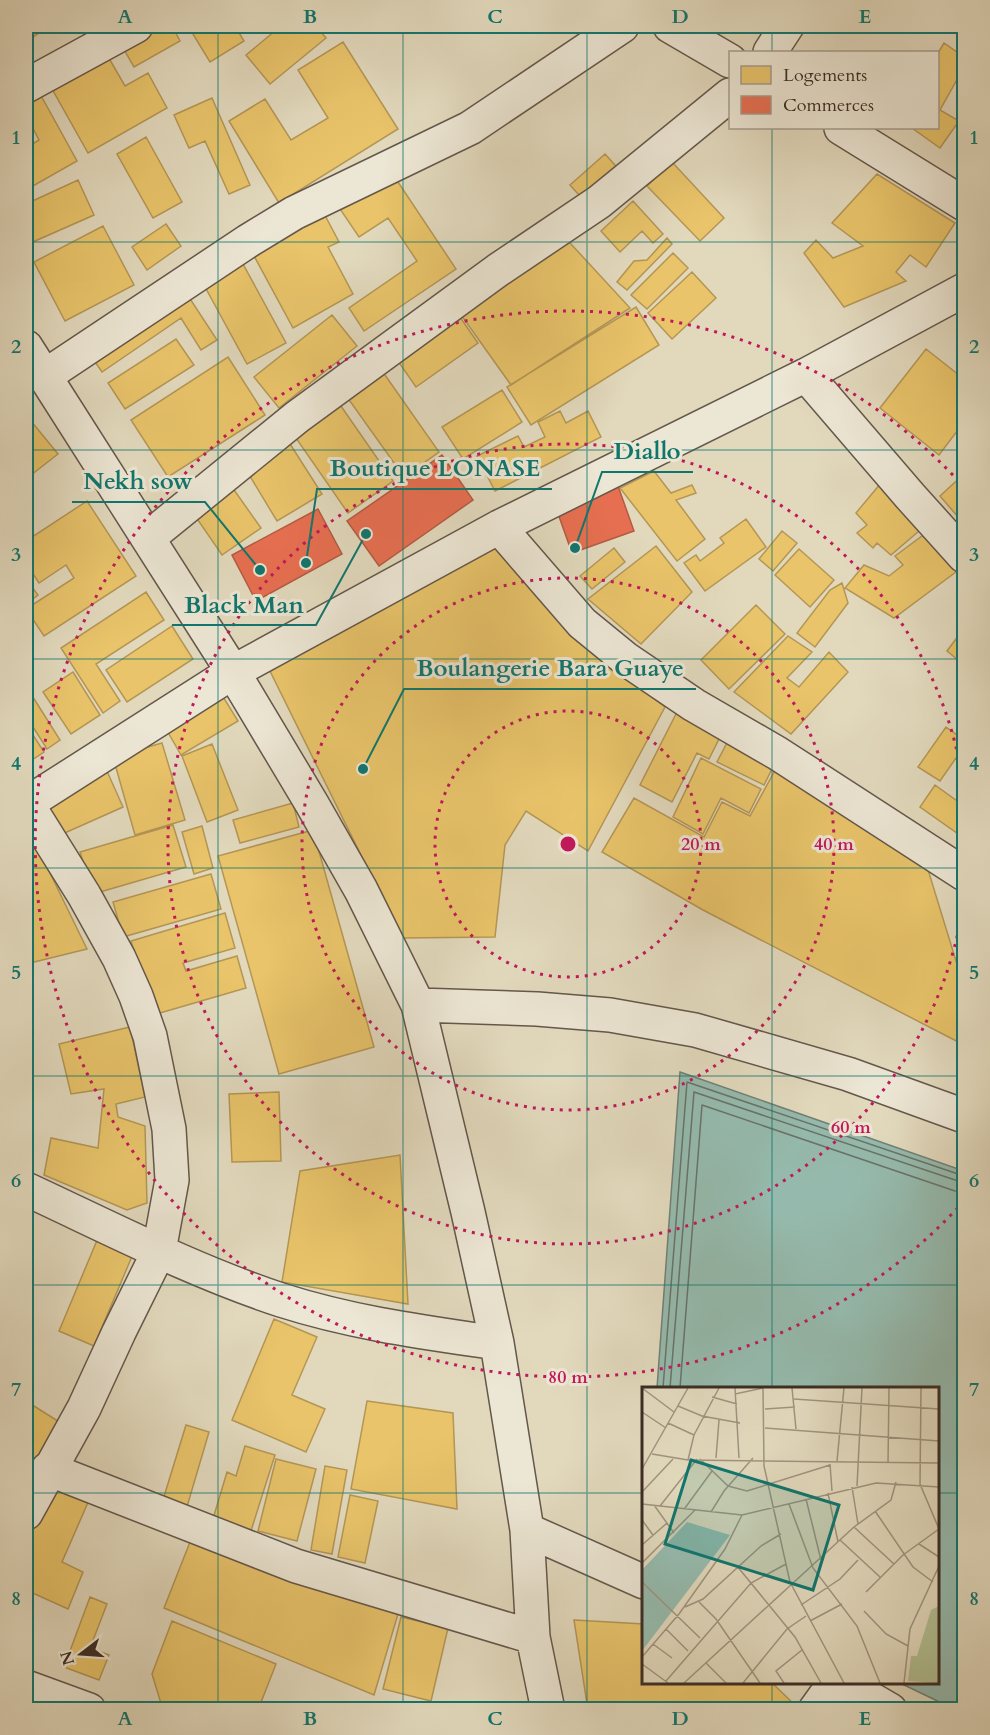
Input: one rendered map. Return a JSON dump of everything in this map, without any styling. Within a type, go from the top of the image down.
[{"type":"street","points":[[26,86],[136,26]]},
{"type":"street","points":[[45,376],[294,213],[470,128],[621,26]]},
{"type":"street","points":[[670,26],[729,60]]},
{"type":"street","points":[[771,51],[787,26]]},
{"type":"street","points":[[148,538],[297,417],[498,270],[599,202],[729,97]]},
{"type":"street","points":[[843,129],[964,204]]},
{"type":"street","points":[[26,1513],[48,1469],[84,1408],[159,1251],[172,1180],[169,1129],[150,1036],[136,996],[119,958],[84,894],[26,803],[233,672],[499,527],[806,375],[964,290]]},
{"type":"street","points":[[26,347],[233,672],[312,804],[361,890],[418,1005],[468,1212],[496,1343],[527,1530],[532,1637],[548,1710]]},
{"type":"street","points":[[806,375],[964,556]]},
{"type":"street","points":[[499,527],[582,623],[626,659],[694,705],[777,753],[964,874]]},
{"type":"street","points":[[418,1005],[610,1015],[695,1030],[848,1074],[964,1116]]},
{"type":"street","points":[[26,1189],[222,1279],[282,1300],[376,1326],[496,1343]]},
{"type":"street","points":[[48,1469],[296,1566],[532,1637]]},
{"type":"street","points":[[527,1530],[642,1581]]},
{"type":"street","points":[[815,1710],[834,1684]]},
{"type":"street","points":[[844,1684],[890,1710]]},
{"type":"street","points":[[26,1688],[89,1710]]},
{"type":"water","points":[[680,1072],[964,1171],[964,1709],[954,1709],[902,1684],[939,1684],[939,1387],[657,1387]]},
{"type":"building: Logements","points":[[26,26],[49,26],[26,42]]},
{"type":"building: Logements","points":[[143,26],[172,26],[180,41],[134,67],[118,39]]},
{"type":"building: Logements","points":[[188,26],[235,26],[244,41],[210,62]]},
{"type":"building: Logements","points":[[281,26],[316,26],[326,38],[270,84],[246,55]]},
{"type":"building: Logements","points":[[343,42],[398,129],[279,203],[229,121],[265,99],[291,140],[328,118],[298,70]]},
{"type":"building: Logements","points":[[944,43],[964,57],[964,67],[940,110],[959,121],[940,148],[913,129],[939,129],[939,51]]},
{"type":"building: Logements","points":[[103,48],[125,86],[148,73],[167,108],[88,153],[47,80]]},
{"type":"building: Logements","points":[[39,92],[77,161],[26,190],[26,148],[39,140],[26,115],[26,100]]},
{"type":"building: Logements","points":[[212,98],[250,185],[229,194],[205,141],[189,148],[174,115]]},
{"type":"building: Logements","points":[[146,137],[182,202],[153,218],[117,154]]},
{"type":"building: Logements","points":[[605,154],[623,174],[588,205],[570,185]]},
{"type":"building: Logements","points":[[672,162],[724,218],[700,241],[647,186]]},
{"type":"building: Logements","points":[[390,170],[456,269],[364,331],[349,308],[417,261],[388,218],[359,237],[338,206]]},
{"type":"building: Logements","points":[[877,174],[955,223],[926,267],[910,255],[896,272],[906,281],[844,307],[804,253],[816,240],[833,258],[863,246],[832,223]]},
{"type":"building: Logements","points":[[78,180],[94,215],[26,245],[26,204]]},
{"type":"building: Logements","points":[[633,201],[663,234],[653,243],[642,231],[620,252],[601,231]]},
{"type":"building: Logements","points":[[319,204],[339,242],[328,247],[353,294],[293,328],[247,243]]},
{"type":"building: Logements","points":[[166,224],[181,246],[147,270],[132,247]]},
{"type":"building: Logements","points":[[103,226],[134,285],[65,321],[34,262]]},
{"type":"building: Logements","points":[[559,231],[630,308],[511,385],[454,305]]},
{"type":"building: Logements","points":[[667,238],[672,244],[627,290],[617,282],[634,261],[647,260]]},
{"type":"building: Logements","points":[[237,253],[286,343],[247,364],[198,274]]},
{"type":"building: Logements","points":[[673,253],[688,268],[647,309],[631,295]]},
{"type":"building: Logements","points":[[692,272],[716,298],[672,339],[648,313]]},
{"type":"building: Logements","points":[[181,285],[217,340],[201,350],[181,318],[102,372],[86,349]]},
{"type":"building: Logements","points":[[636,307],[659,345],[531,425],[507,387]]},
{"type":"building: Logements","points":[[455,310],[478,343],[416,387],[393,354]]},
{"type":"building: Logements","points":[[332,315],[357,346],[279,408],[254,377]]},
{"type":"building: Logements","points":[[176,339],[194,365],[125,409],[108,383]]},
{"type":"building: Logements","points":[[926,349],[964,379],[964,422],[939,455],[880,408]]},
{"type":"building: Logements","points":[[964,354],[964,368],[957,363]]},
{"type":"building: Logements","points":[[228,357],[265,415],[168,477],[131,420]]},
{"type":"building: Logements","points":[[378,365],[439,452],[404,477],[342,390]]},
{"type":"building: Logements","points":[[502,390],[522,422],[463,459],[442,427]]},
{"type":"building: Logements","points":[[334,396],[393,481],[348,513],[289,428]]},
{"type":"building: Logements","points":[[560,411],[566,423],[588,411],[601,437],[495,491],[477,456],[518,436],[524,447],[545,437],[538,422]]},
{"type":"building: Logements","points":[[31,421],[58,454],[26,479],[26,426]]},
{"type":"building: Logements","points":[[285,436],[322,494],[277,521],[242,463]]},
{"type":"building: Logements","points":[[654,471],[671,493],[692,485],[696,493],[676,500],[705,539],[677,561],[620,488]]},
{"type":"building: Logements","points":[[964,474],[964,524],[940,496]]},
{"type":"building: Logements","points":[[886,477],[926,525],[891,555],[877,543],[873,548],[857,533],[867,525],[856,513]]},
{"type":"building: Logements","points":[[227,480],[261,528],[222,555],[189,507]]},
{"type":"building: Logements","points":[[87,501],[136,576],[44,636],[26,609],[74,578],[66,565],[39,583],[26,563],[26,541]]},
{"type":"building: Logements","points":[[746,519],[766,547],[705,591],[684,563],[696,555],[700,561],[724,543],[720,538]]},
{"type":"building: Logements","points":[[930,530],[964,566],[894,618],[845,588],[864,565],[889,576],[903,565],[895,556]]},
{"type":"building: Logements","points":[[782,531],[797,543],[773,571],[759,559]]},
{"type":"building: Logements","points":[[498,533],[568,632],[665,707],[588,851],[526,811],[505,845],[495,937],[402,938],[266,663]]},
{"type":"building: Logements","points":[[656,546],[692,592],[641,644],[588,599]]},
{"type":"building: Logements","points":[[614,548],[625,562],[592,589],[580,576]]},
{"type":"building: Logements","points":[[799,549],[834,580],[810,607],[775,575]]},
{"type":"building: Logements","points":[[26,579],[38,595],[26,604]]},
{"type":"building: Logements","points":[[842,583],[848,603],[815,647],[797,633],[830,590]]},
{"type":"building: Logements","points":[[146,592],[164,620],[96,664],[120,701],[103,713],[61,648]]},
{"type":"building: Logements","points":[[756,605],[785,634],[729,689],[701,660]]},
{"type":"building: Logements","points":[[172,626],[193,659],[127,702],[106,670]]},
{"type":"building: Logements","points":[[962,631],[964,633],[964,665],[947,651]]},
{"type":"building: Logements","points":[[788,636],[812,652],[787,678],[799,687],[829,652],[848,672],[791,734],[734,692]]},
{"type":"building: Logements","points":[[73,672],[100,715],[71,734],[43,692]]},
{"type":"building: Logements","points":[[26,686],[60,740],[47,749],[26,716]]},
{"type":"building: Logements","points":[[217,687],[238,721],[181,755],[161,720]]},
{"type":"building: Logements","points":[[678,710],[722,733],[709,759],[697,753],[672,802],[640,785]]},
{"type":"building: Logements","points":[[26,724],[44,752],[32,760],[26,749]]},
{"type":"building: Logements","points":[[946,727],[964,740],[964,764],[956,758],[940,781],[918,767]]},
{"type":"building: Logements","points":[[730,737],[776,761],[764,785],[717,762]]},
{"type":"building: Logements","points":[[162,743],[185,820],[135,835],[113,757]]},
{"type":"building: Logements","points":[[212,744],[238,810],[207,822],[182,756]]},
{"type":"building: Logements","points":[[701,758],[761,789],[749,813],[721,798],[703,834],[673,817]]},
{"type":"building: Logements","points":[[779,763],[922,850],[964,987],[964,1045],[703,910],[602,852],[634,798],[704,837],[722,802],[750,816]]},
{"type":"building: Logements","points":[[106,769],[123,807],[58,836],[41,799]]},
{"type":"building: Logements","points":[[935,785],[964,806],[964,838],[920,807]]},
{"type":"building: Logements","points":[[293,803],[299,827],[240,843],[233,820]]},
{"type":"building: Logements","points":[[173,825],[186,867],[93,894],[80,852]]},
{"type":"building: Logements","points":[[202,826],[213,868],[194,874],[182,832]]},
{"type":"building: Logements","points":[[313,830],[374,1047],[279,1074],[218,856]]},
{"type":"building: Logements","points":[[31,834],[87,949],[26,964],[26,837]]},
{"type":"building: Logements","points":[[211,874],[221,909],[123,937],[113,902]]},
{"type":"building: Logements","points":[[225,913],[235,948],[183,963],[186,971],[237,956],[246,988],[153,1015],[131,941]]},
{"type":"building: Logements","points":[[964,950],[964,979],[960,963]]},
{"type":"building: Logements","points":[[130,1027],[145,1097],[116,1104],[118,1117],[145,1126],[147,1203],[127,1210],[44,1175],[51,1138],[98,1148],[104,1089],[71,1094],[59,1044]]},
{"type":"building: Logements","points":[[279,1092],[281,1161],[232,1162],[229,1094]]},
{"type":"building: Logements","points":[[400,1155],[408,1304],[282,1282],[300,1171]]},
{"type":"building: Logements","points":[[98,1238],[133,1254],[94,1346],[59,1331]]},
{"type":"building: Logements","points":[[274,1319],[317,1337],[292,1395],[325,1409],[306,1452],[232,1420]]},
{"type":"building: Logements","points":[[26,1401],[61,1423],[37,1464],[26,1457]]},
{"type":"building: Logements","points":[[367,1401],[453,1413],[457,1509],[351,1489]]},
{"type":"building: Logements","points":[[186,1425],[209,1432],[186,1510],[162,1503]]},
{"type":"building: Logements","points":[[245,1446],[275,1455],[250,1534],[212,1522],[227,1472],[236,1476]]},
{"type":"building: Logements","points":[[276,1459],[316,1469],[297,1541],[258,1531]]},
{"type":"building: Logements","points":[[325,1466],[347,1470],[332,1554],[311,1550]]},
{"type":"building: Logements","points":[[48,1472],[93,1491],[62,1562],[83,1572],[68,1609],[26,1590],[26,1523]]},
{"type":"building: Logements","points":[[350,1495],[378,1501],[365,1563],[338,1557]]},
{"type":"building: Logements","points":[[192,1537],[398,1614],[374,1695],[164,1608]]},
{"type":"building: Logements","points":[[90,1597],[107,1604],[90,1648],[109,1655],[99,1680],[64,1667]]},
{"type":"building: Logements","points":[[401,1617],[448,1628],[431,1701],[383,1689]]},
{"type":"building: Logements","points":[[574,1620],[642,1624],[642,1684],[773,1684],[796,1706],[793,1710],[588,1710]]},
{"type":"building: Logements","points":[[172,1621],[276,1664],[258,1710],[163,1710],[152,1674]]},
{"type":"building: Commerces","points":[[442,455],[473,500],[379,566],[347,521]]},
{"type":"building: Commerces","points":[[618,486],[634,531],[572,553],[556,508]]},
{"type":"building: Commerces","points":[[318,509],[342,554],[256,601],[232,555]]},
{"type":"place","name":"Black Man","points":[[366,534]]},
{"type":"place","name":"Diallo","points":[[575,548]]},
{"type":"place","name":"Boutique LONASE","points":[[306,563]]},
{"type":"place","name":"Nekh sow","points":[[260,570]]},
{"type":"place","name":"Boulangerie Bara Guaye","points":[[363,769]]}]
